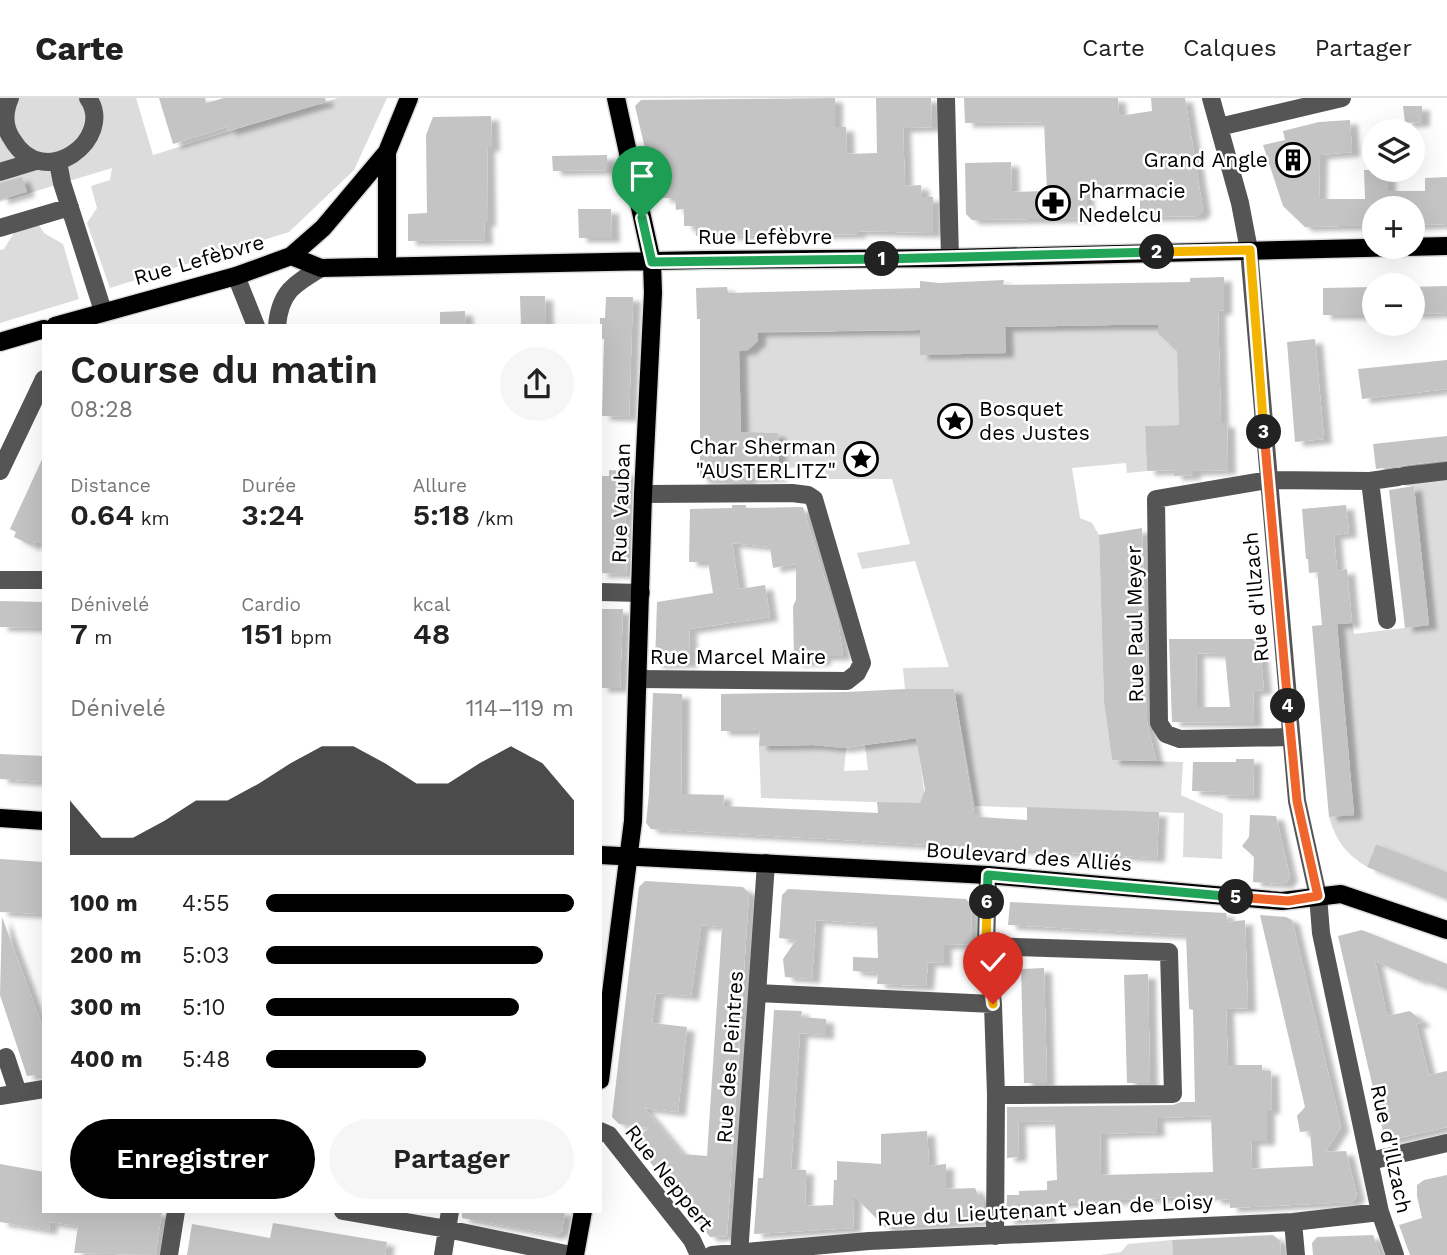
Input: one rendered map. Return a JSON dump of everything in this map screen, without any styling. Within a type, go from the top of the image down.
[{"type":"main road","points":[[291,256],[323,228],[387,152],[409,98]]},
{"type":"main road","name":"Rue Vauban","points":[[602,1063],[632,821],[653,293],[652,262],[616,98]]},
{"type":"main road","points":[[387,152],[387,266]]},
{"type":"main road","name":"Rue Lefèbvre","points":[[65,324],[103,311],[236,276],[291,256],[321,268],[950,258],[1447,246]]},
{"type":"main road","points":[[0,342],[42,330]]},
{"type":"main road","points":[[0,818],[42,821]]},
{"type":"main road","name":"Boulevard des Alliés","points":[[602,855],[988,875],[1282,901],[1341,894],[1447,930]]},
{"type":"main road","points":[[573,1255],[583,1213]]},
{"type":"street","points":[[10,98],[5,109],[6,131],[18,149],[36,161]]},
{"type":"street","points":[[0,172],[36,161],[58,162],[80,150],[93,129],[93,104],[88,98]]},
{"type":"street","points":[[946,98],[950,258]]},
{"type":"street","name":"Rue d'Illzach","points":[[1210,98],[1240,203],[1250,250],[1297,801],[1318,896],[1321,933],[1380,1212],[1395,1255]]},
{"type":"street","points":[[1219,127],[1342,98]]},
{"type":"street","points":[[58,162],[103,311]]},
{"type":"street","points":[[0,228],[70,207]]},
{"type":"street","points":[[277,324],[279,306],[289,289],[321,268]]},
{"type":"street","points":[[236,276],[256,324]]},
{"type":"street","points":[[0,471],[42,383]]},
{"type":"street","points":[[1268,480],[1370,481],[1447,471]]},
{"type":"street","name":"Rue Paul Meyer","points":[[1268,480],[1156,499],[1159,723],[1166,734],[1180,738],[1291,737]]},
{"type":"street","points":[[1370,481],[1387,620]]},
{"type":"street","name":"Rue Marcel Maire","points":[[638,679],[847,681],[857,673],[862,663],[814,499],[801,493],[643,494]]},
{"type":"street","points":[[0,580],[42,580]]},
{"type":"street","points":[[602,592],[641,593]]},
{"type":"street","name":"Rue des Peintres","points":[[739,1254],[766,863]]},
{"type":"street","points":[[988,875],[986,946],[993,1004],[996,1095],[995,1236]]},
{"type":"street","points":[[986,946],[1169,952],[1173,1094],[996,1095]]},
{"type":"street","points":[[757,993],[993,1004]]},
{"type":"street","points":[[6,1057],[9,1095],[42,1089]]},
{"type":"street","name":"Rue Neppert","points":[[602,1132],[609,1135],[692,1240],[699,1255]]},
{"type":"street","points":[[1370,1161],[1447,1143]]},
{"type":"street","name":"Rue du Lieutenant Jean de Loisy","points":[[712,1255],[869,1241],[921,1247],[995,1236],[1293,1222],[1380,1212]]},
{"type":"street","points":[[169,1255],[176,1213]]},
{"type":"street","points":[[367,1213],[449,1220],[573,1255]]},
{"type":"street","points":[[443,1255],[449,1220]]},
{"type":"street","points":[[1293,1222],[1296,1255]]},
{"type":"shaded area","points":[[0,98],[136,98],[153,155],[338,98],[387,98],[354,170],[289,232],[110,288],[87,223],[97,208],[91,186],[110,180],[112,168],[0,202]]},
{"type":"shaded area","points":[[39,225],[44,233],[63,244],[79,299],[0,323],[0,250],[4,249],[15,231]]},
{"type":"shaded area","points":[[1158,325],[1158,334],[1169,344],[1177,344],[1179,425],[1145,426],[1147,471],[1127,473],[1126,463],[1072,468],[1080,518],[1092,523],[1099,535],[1104,702],[1112,760],[1183,762],[1181,795],[1223,814],[1222,859],[1183,857],[1184,813],[975,806],[954,689],[905,689],[903,668],[949,667],[915,561],[862,569],[857,553],[910,544],[892,479],[826,479],[825,467],[779,468],[777,433],[741,432],[738,351],[757,341],[758,333],[920,330],[920,351],[1006,353],[1004,327]]},
{"type":"shaded area","points":[[1447,461],[1447,872],[1376,844],[1367,867],[1343,846],[1329,817],[1354,814],[1337,624],[1352,623],[1354,634],[1429,625],[1414,486],[1406,486],[1403,466]]},
{"type":"shaded area","points":[[915,727],[926,804],[761,798],[759,746],[813,745],[846,748],[844,771],[868,770],[865,745],[907,740]]},
{"type":"shaded area","points":[[1172,1240],[1173,1255],[1100,1255],[1121,1252],[1128,1244]]},
{"type":"building","points":[[159,98],[205,98],[206,103],[224,98],[325,98],[326,102],[173,144]]},
{"type":"building","points":[[835,98],[835,127],[846,127],[847,154],[877,153],[876,98],[931,98],[932,127],[903,128],[905,186],[921,185],[922,197],[933,197],[933,233],[858,231],[858,234],[696,236],[695,226],[684,226],[684,209],[676,210],[675,198],[662,198],[661,174],[651,174],[635,106],[641,100]]},
{"type":"building","points":[[964,98],[1118,98],[1119,116],[1152,111],[1151,98],[1185,98],[1203,210],[1198,216],[1140,217],[1140,188],[1086,189],[1087,218],[972,220],[966,214],[965,163],[1011,162],[1012,192],[1047,191],[1044,122],[965,123]]},
{"type":"building","points":[[1403,106],[1422,106],[1422,119],[1405,119]]},
{"type":"building","points":[[491,116],[492,147],[487,147],[488,222],[484,222],[485,240],[408,241],[408,214],[427,213],[426,135],[433,117]]},
{"type":"building","points":[[1350,120],[1352,152],[1320,155],[1319,199],[1362,199],[1362,225],[1305,227],[1283,206],[1263,145],[1285,140],[1283,131],[1319,122]]},
{"type":"building","points":[[607,155],[607,170],[553,171],[552,156]]},
{"type":"building","points":[[22,177],[27,192],[0,200],[0,183]]},
{"type":"building","points":[[1447,177],[1447,224],[1425,225],[1425,196],[1365,196],[1364,182],[1388,182],[1388,191],[1425,191],[1425,178]]},
{"type":"building","points":[[578,209],[611,209],[612,238],[579,238]]},
{"type":"building","points":[[1224,277],[1224,310],[1218,311],[1221,423],[1227,423],[1228,470],[1193,471],[1193,475],[1174,476],[1174,470],[1147,471],[1145,426],[1179,425],[1177,351],[1158,334],[1158,325],[1112,325],[1005,327],[1006,353],[920,355],[920,330],[758,332],[758,341],[748,350],[739,351],[741,432],[778,433],[779,477],[747,478],[747,482],[700,479],[700,319],[697,319],[696,288],[727,287],[728,293],[920,288],[920,281],[939,283],[1004,280],[1003,285],[1190,282],[1190,278]]},
{"type":"building","points":[[1447,286],[1447,313],[1425,314],[1425,287]]},
{"type":"building","points":[[1362,287],[1362,315],[1323,315],[1323,288]]},
{"type":"building","points":[[520,296],[545,296],[546,324],[521,324]]},
{"type":"building","points":[[606,297],[633,297],[629,417],[602,416],[604,339],[600,318],[605,318]]},
{"type":"building","points":[[465,311],[466,324],[440,324],[440,312]]},
{"type":"building","points":[[1315,339],[1324,439],[1295,442],[1287,342]]},
{"type":"building","points":[[1447,360],[1447,389],[1362,399],[1358,369]]},
{"type":"building","points":[[1447,436],[1447,460],[1376,469],[1373,444]]},
{"type":"building","points":[[42,459],[42,543],[36,541],[33,546],[14,537],[16,532],[10,529]]},
{"type":"building","points":[[609,470],[627,471],[626,574],[602,573],[602,476],[609,476]]},
{"type":"building","points":[[1414,486],[1429,625],[1405,628],[1389,490]]},
{"type":"building","points":[[732,505],[746,505],[746,508],[803,507],[838,622],[843,656],[823,656],[823,661],[794,662],[793,606],[796,600],[796,564],[773,568],[770,547],[732,543],[739,589],[765,585],[770,617],[689,629],[690,663],[655,664],[657,602],[713,593],[708,562],[689,562],[690,509],[732,508]]},
{"type":"building","points":[[1346,505],[1349,533],[1334,535],[1337,571],[1347,569],[1352,623],[1337,624],[1354,815],[1329,817],[1312,626],[1322,625],[1318,572],[1309,573],[1302,509]]},
{"type":"building","points":[[1142,528],[1147,722],[1156,761],[1112,760],[1104,702],[1099,535]]},
{"type":"building","points":[[0,601],[42,602],[42,628],[0,627]]},
{"type":"building","points":[[602,609],[623,609],[620,688],[602,688]]},
{"type":"building","points":[[1169,639],[1259,639],[1264,690],[1253,691],[1254,723],[1172,722]],"holes":[[[1196,653],[1225,654],[1230,707],[1197,707]]]},
{"type":"building","points":[[954,689],[974,814],[980,814],[979,817],[1027,820],[1027,807],[1159,812],[1157,858],[651,829],[646,823],[653,693],[682,694],[681,794],[724,795],[723,806],[878,813],[877,802],[920,803],[925,790],[916,738],[843,748],[813,745],[759,746],[760,731],[721,731],[721,694]]},
{"type":"building","points":[[0,754],[42,756],[42,782],[0,779]]},
{"type":"building","points":[[1236,759],[1254,759],[1253,796],[1192,791],[1193,762],[1236,762]]},
{"type":"building","points":[[1250,815],[1276,816],[1290,877],[1285,884],[1253,882],[1254,857],[1242,846],[1249,837]]},
{"type":"building","points":[[1376,844],[1447,872],[1447,899],[1367,867]]},
{"type":"building","points":[[0,859],[42,862],[42,914],[0,912]]},
{"type":"building","points":[[645,881],[743,887],[749,893],[727,1236],[710,1237],[633,1141],[649,1128],[619,1124],[612,1117],[639,887]],"holes":[[[701,925],[722,927],[707,1156],[682,1154],[644,1108],[678,1112],[687,1027],[652,1023],[656,993],[691,996]]]},
{"type":"building","points":[[788,889],[966,899],[971,904],[972,944],[944,945],[944,963],[928,962],[926,986],[877,984],[878,973],[853,971],[853,957],[878,958],[877,924],[816,920],[812,979],[785,977],[783,959],[796,940],[779,938],[782,895]]},
{"type":"building","points":[[1010,902],[1226,913],[1228,922],[1245,920],[1248,1008],[1226,1009],[1228,1065],[1262,1065],[1262,1071],[1271,1071],[1272,1109],[1267,1110],[1267,1141],[1251,1141],[1252,1169],[1313,1166],[1310,1131],[1300,1132],[1297,1116],[1305,1107],[1260,915],[1292,920],[1341,1127],[1325,1152],[1346,1151],[1357,1196],[1352,1202],[1230,1208],[1229,1199],[1214,1200],[1213,1195],[1047,1204],[1048,1218],[1006,1220],[1007,1195],[1019,1195],[1019,1191],[1047,1190],[1047,1181],[1057,1180],[1055,1121],[1018,1122],[1019,1157],[1007,1158],[1007,1107],[1173,1105],[1195,1102],[1193,1010],[1189,1009],[1186,935],[1008,925]],"holes":[[[1211,1116],[1213,1172],[1101,1175],[1100,1134],[1157,1132],[1156,1118]]]},
{"type":"building","points":[[2,917],[42,1026],[42,1074],[27,1076],[0,995]]},
{"type":"building","points":[[1362,930],[1447,964],[1447,989],[1375,961],[1387,1016],[1410,1011],[1423,1022],[1416,1024],[1429,1075],[1447,1071],[1447,1127],[1391,1140],[1384,1136],[1338,936]]},
{"type":"building","points":[[1044,968],[1047,1083],[1024,1083],[1021,969]]},
{"type":"building","points":[[1148,974],[1150,1083],[1127,1083],[1124,975]]},
{"type":"building","points":[[774,1010],[802,1011],[801,1017],[826,1019],[826,1035],[800,1033],[791,1169],[806,1170],[805,1206],[833,1205],[837,1161],[881,1164],[881,1134],[927,1131],[929,1166],[946,1164],[946,1189],[975,1188],[979,1197],[984,1197],[984,1221],[885,1227],[854,1196],[853,1228],[754,1234],[758,1178],[763,1178]]},
{"type":"building","points":[[0,1164],[42,1172],[42,1213],[162,1213],[155,1255],[74,1253],[78,1226],[50,1222],[49,1230],[0,1222]]},
{"type":"building","points":[[1447,1175],[1447,1255],[1410,1255],[1399,1225],[1422,1218],[1417,1185],[1424,1180]]},
{"type":"building","points":[[462,1213],[565,1213],[562,1231],[555,1235],[462,1218]]},
{"type":"building","points":[[273,1223],[387,1242],[385,1255],[187,1255],[192,1224],[270,1238]]},
{"type":"building","points":[[1273,1235],[1280,1241],[1281,1255],[1173,1255],[1172,1240]]},
{"type":"building","points":[[1373,1235],[1380,1255],[1313,1255],[1312,1243],[1317,1237]]},
{"type":"place","name":"Grand Angle","points":[[1293,160]]},
{"type":"place","name":"Pharmacie Nedelcu","points":[[1053,203]]},
{"type":"place","name":"Bosquet des Justes","points":[[955,421]]},
{"type":"place","name":"Char Sherman \"AUSTERLITZ\"","points":[[861,459]]},
{"type":"route","points":[[642,218],[652,262],[1250,250],[1297,801],[1318,896],[1282,901],[988,875],[986,946],[993,1004]]}]
